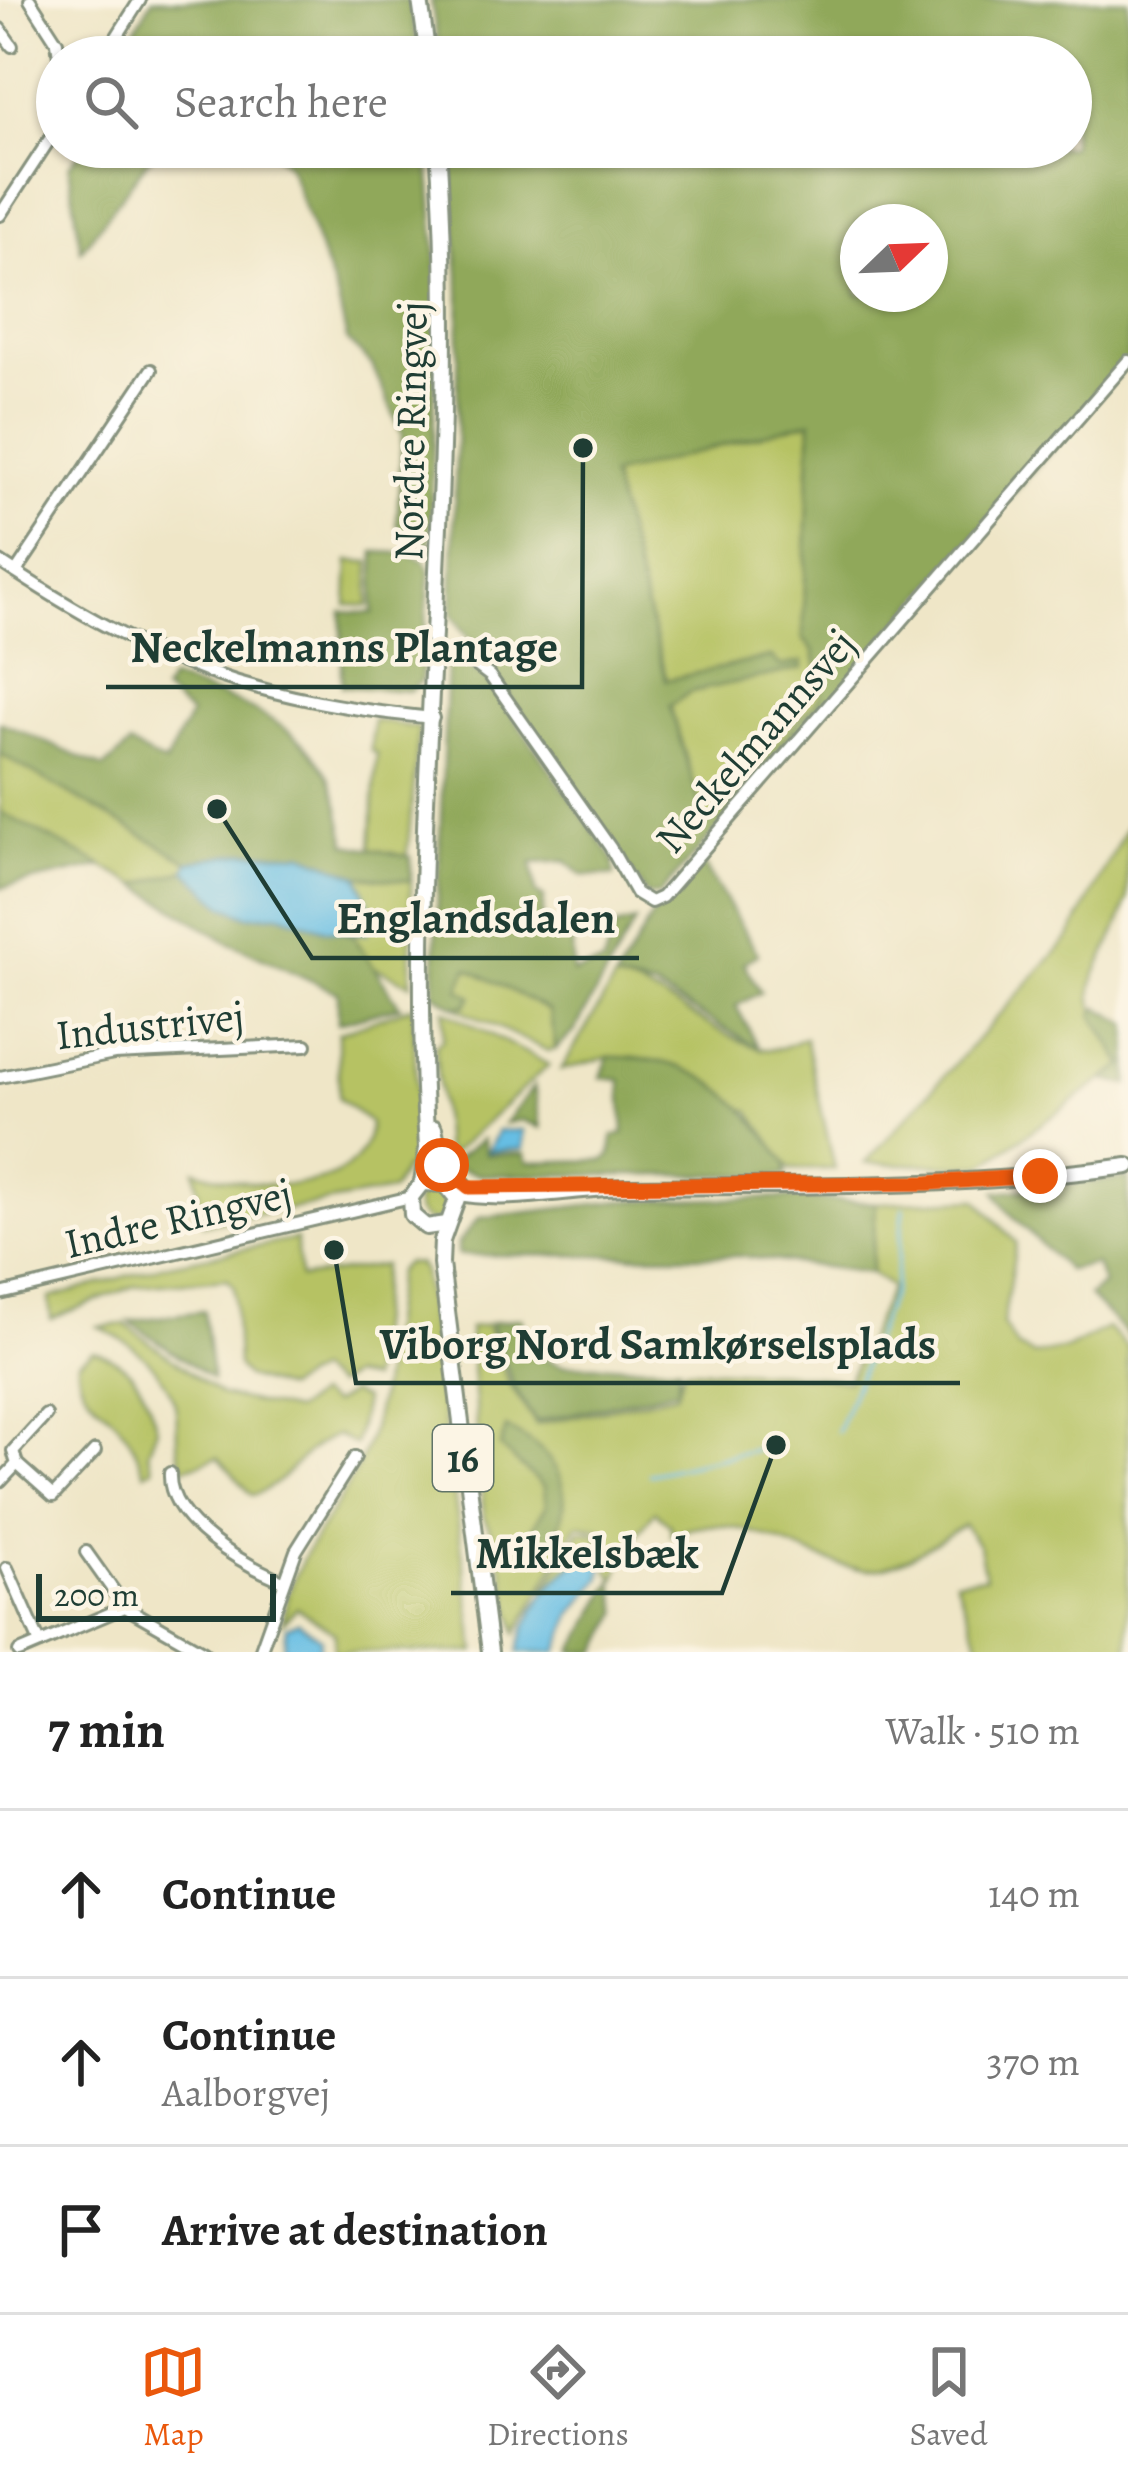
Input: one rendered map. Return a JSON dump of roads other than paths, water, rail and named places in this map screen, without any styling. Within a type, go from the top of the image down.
[{"type":"main road","points":[[420,0],[425,36]]},
{"type":"main road","name":"Nordre Ringvej","points":[[422,1183],[427,1148],[423,1046],[448,363],[439,168]]},
{"type":"main road","points":[[423,1046],[439,1156],[457,1182],[469,1187],[928,1183],[1128,1166]]},
{"type":"main road","name":"Nordre Ringvej","points":[[427,1148],[440,1181]]},
{"type":"main road","points":[[493,1197],[426,1227],[412,1215],[411,1197],[422,1183],[440,1181],[454,1192],[493,1197],[597,1188]]},
{"type":"main road","points":[[452,1218],[454,1192]]},
{"type":"main road","name":"16","points":[[441,1264],[452,1218]]},
{"type":"main road","name":"16","points":[[426,1227],[441,1264],[490,1652]]},
{"type":"street","points":[[30,0],[53,36]]},
{"type":"street","points":[[117,36],[140,0]]},
{"type":"street","points":[[0,29],[12,46]]},
{"type":"street","points":[[0,215],[36,160]]},
{"type":"street","name":"Neckelmannsvej","points":[[436,657],[470,660],[490,676],[636,893],[651,902],[662,897],[1128,361]]},
{"type":"street","points":[[16,572],[151,370]]},
{"type":"street","points":[[0,562],[138,644],[243,687],[307,704],[434,718]]},
{"type":"street","name":"Industrivej","points":[[0,1077],[114,1054],[306,1045]]},
{"type":"street","name":"Indre Ringvej","points":[[0,1294],[411,1197]]},
{"type":"street","name":"Indre Ringvej","points":[[372,1209],[412,1215]]},
{"type":"street","points":[[46,1415],[14,1451],[16,1464],[53,1496],[95,1451]]},
{"type":"street","points":[[260,1652],[283,1581],[355,1456]]},
{"type":"street","points":[[0,1482],[16,1464]]},
{"type":"street","points":[[170,1473],[183,1508],[203,1531],[226,1552],[283,1581]]},
{"type":"street","points":[[86,1552],[125,1607],[204,1652]]},
{"type":"street","points":[[7,1568],[40,1643]]},
{"type":"street","points":[[19,1652],[125,1607]]},
{"type":"water","points":[[247,852],[304,854],[359,876],[370,908],[367,933],[327,930],[281,914],[248,916],[224,906],[186,870],[189,862]]},
{"type":"water","points":[[523,1130],[523,1149],[488,1151],[498,1131]]},
{"type":"water","points":[[604,1549],[601,1578],[572,1615],[558,1652],[518,1652],[548,1590],[573,1566]]},
{"type":"water","points":[[298,1622],[321,1638],[319,1652],[284,1650],[287,1627]]},
{"type":"waterway","points":[[837,1432],[894,1289],[904,1208]]},
{"type":"waterway","points":[[649,1474],[776,1445]]},
{"type":"place","name":"Neckelmanns Plantage","points":[[583,448]]},
{"type":"place","name":"Englandsdalen","points":[[217,809]]},
{"type":"place","name":"Viborg Nord Samkørselsplads","points":[[334,1250]]},
{"type":"place","name":"Mikkelsbæk","points":[[776,1445]]}]
